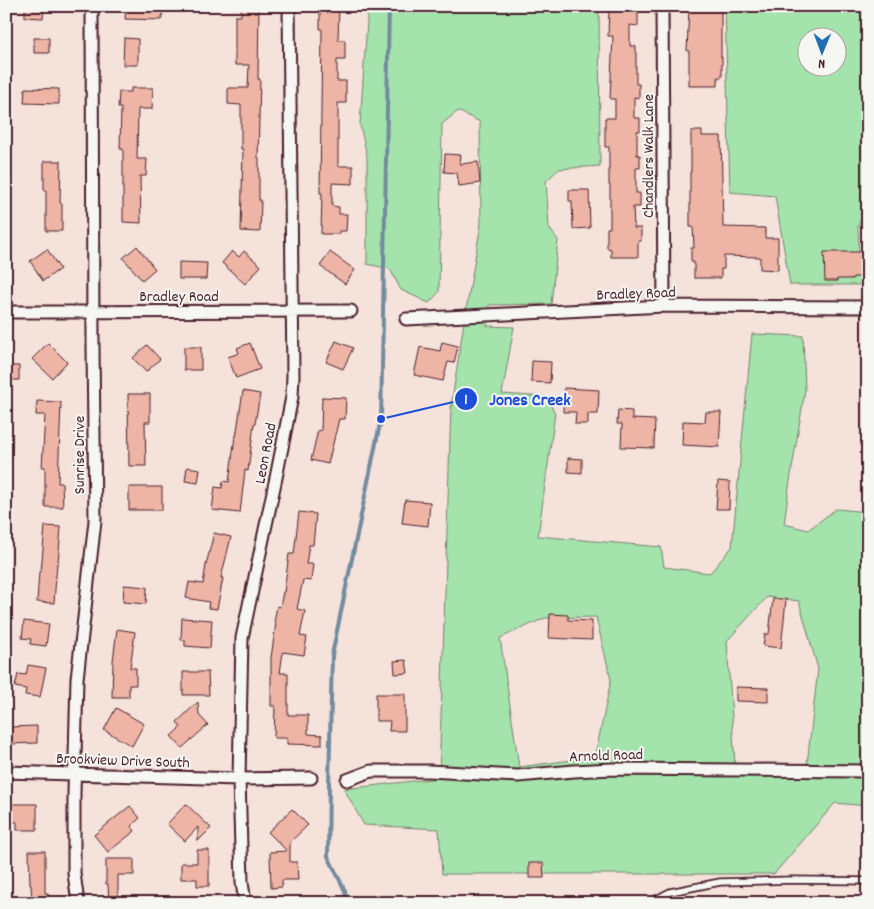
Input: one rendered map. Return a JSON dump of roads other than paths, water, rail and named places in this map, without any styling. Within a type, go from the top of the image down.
[{"type":"street","name":"Sunrise Drive","points":[[78,903],[74,874],[74,774],[77,679],[95,521],[92,6]]},
{"type":"street","name":"Leon Road","points":[[244,903],[239,779],[242,638],[292,397],[290,6]]},
{"type":"street","name":"Chandlers Walk Lane","points":[[662,6],[664,306]]},
{"type":"street","name":"Bradley Road","points":[[406,319],[664,306],[868,307]]},
{"type":"street","name":"Bradley Road","points":[[6,312],[351,311]]},
{"type":"street","name":"Arnold Road","points":[[347,780],[371,771],[429,771],[518,776],[612,769],[868,771]]},
{"type":"street","name":"Brookview Drive South","points":[[6,772],[239,779]]},
{"type":"street","points":[[239,779],[311,778]]},
{"type":"lane","points":[[650,903],[670,892],[720,882],[868,881]]},
{"type":"waterway","points":[[347,903],[345,891],[328,856],[332,655],[381,419],[389,6]]},
{"type":"place","name":"Jones Creek","points":[[381,419]]}]
